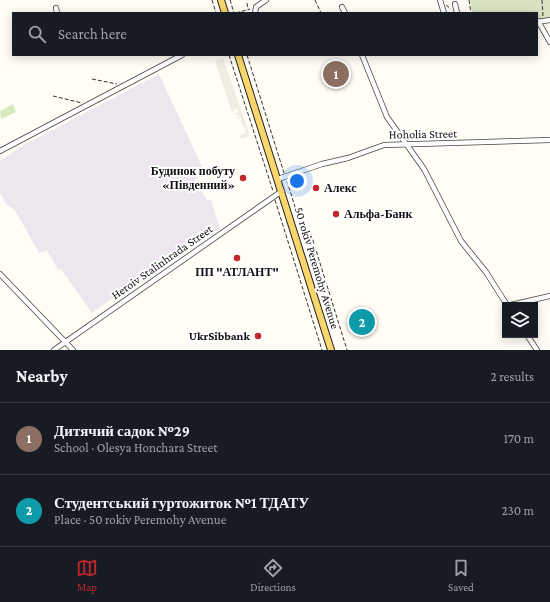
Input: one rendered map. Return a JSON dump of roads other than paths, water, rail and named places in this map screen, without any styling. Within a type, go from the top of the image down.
[{"type":"main road","points":[[221,0],[225,12]]},
{"type":"main road","name":"50 rokiv Peremohy Avenue","points":[[238,56],[331,350]]},
{"type":"street","points":[[255,12],[256,7],[266,0]]},
{"type":"street","points":[[442,2],[444,12]]},
{"type":"street","points":[[455,4],[457,12]]},
{"type":"street","points":[[342,7],[344,12]]},
{"type":"street","points":[[550,20],[540,21],[550,42]]},
{"type":"street","points":[[0,151],[180,56]]},
{"type":"street","points":[[362,56],[386,117],[424,169],[461,241],[486,272],[505,302]]},
{"type":"street","name":"Hoholia Street","points":[[278,179],[322,164],[348,158],[384,145],[550,140]]},
{"type":"street","name":"Heroiv Stalinhrada Street","points":[[54,350],[282,191]]},
{"type":"street","points":[[0,274],[73,350]]},
{"type":"street","points":[[524,302],[550,296]]},
{"type":"street","points":[[529,338],[537,350]]},
{"type":"place","name":"Дитячий садок №29","points":[[336,74]]},
{"type":"place","name":"Будинок побуту «Південний»","points":[[243,178]]},
{"type":"place","name":"Алекс","points":[[316,188]]},
{"type":"place","name":"Альфа-Банк","points":[[336,214]]},
{"type":"place","name":"ПП \"АТЛАНТ\"","points":[[237,258]]},
{"type":"place","name":"Студентський гуртожиток №1 ТДАТУ","points":[[362,322]]},
{"type":"place","name":"UkrSibbank","points":[[258,336]]}]
